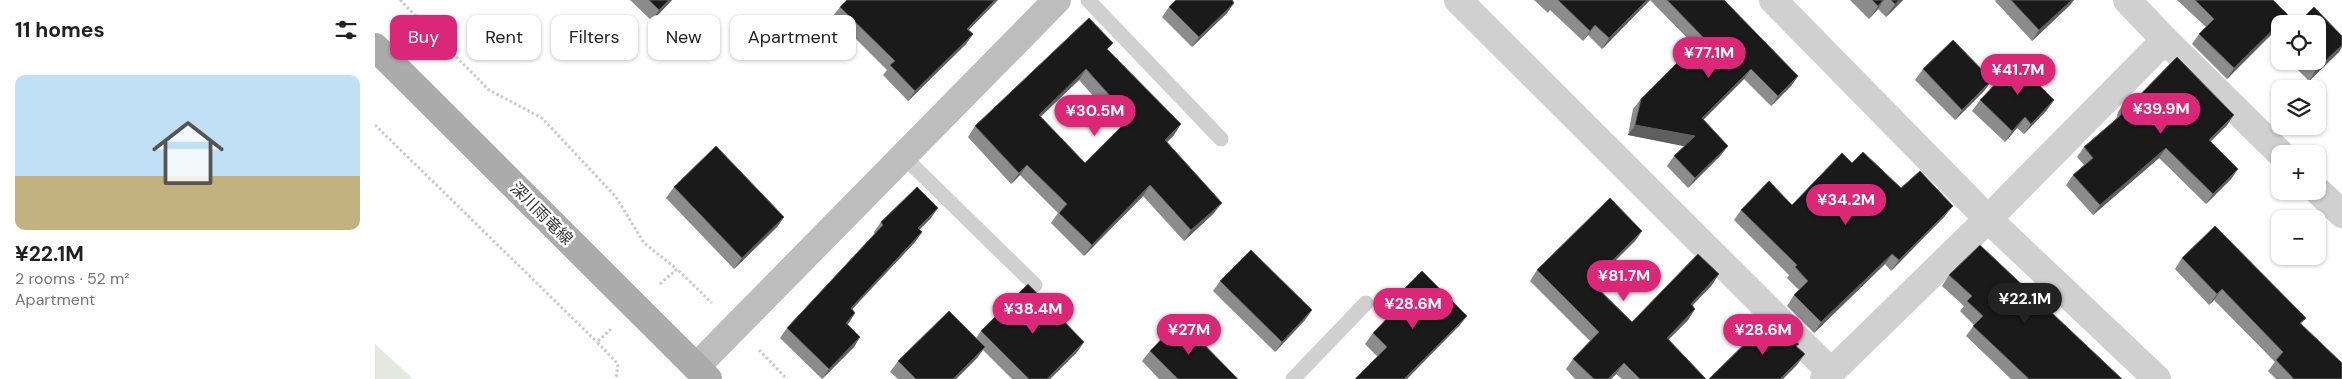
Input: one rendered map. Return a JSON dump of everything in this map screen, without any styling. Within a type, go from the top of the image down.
[{"type":"main road","name":"深川雨竜線","points":[[375,48],[696,375]]},
{"type":"street","points":[[696,375],[903,156],[1057,0]]},
{"type":"street","points":[[1458,0],[1831,377],[2165,40]]},
{"type":"street","points":[[1773,0],[1988,219],[2157,379]]},
{"type":"street","points":[[2127,0],[2272,145]]},
{"type":"street","points":[[2326,199],[2342,214]]},
{"type":"lane","points":[[1088,0],[1221,139]]},
{"type":"lane","points":[[903,156],[1035,285]]},
{"type":"lane","points":[[1293,379],[1366,303]]},
{"type":"path","points":[[400,0],[489,90],[542,118],[616,197],[644,243],[677,269]]},
{"type":"path","points":[[375,125],[597,342]]},
{"type":"shaded area","points":[[375,344],[413,379],[375,379]]},
{"type":"building","points":[[649,0],[669,0],[659,10]]},
{"type":"building","points":[[847,0],[995,0],[967,29],[973,34],[915,91],[890,65],[895,61],[856,23],[856,15],[848,15],[840,7]]},
{"type":"building","points":[[1176,0],[1232,0],[1234,3],[1199,37],[1169,7]]},
{"type":"building","points":[[1558,0],[1647,0],[1609,38],[1595,25],[1590,31]]},
{"type":"building","points":[[1667,0],[1724,0],[1798,76],[1778,96],[1751,69],[1702,118],[1728,146],[1695,178],[1674,156],[1695,136],[1635,125],[1641,99],[1703,37]]},
{"type":"building","points":[[1872,0],[1883,0],[1878,6]]},
{"type":"building","points":[[1891,0],[1899,0],[1895,4]]},
{"type":"building","points":[[2011,0],[2072,0],[2039,30]]},
{"type":"building","points":[[2195,0],[2273,0],[2288,15],[2271,15],[2271,32],[2234,68],[2199,34],[2214,19]]},
{"type":"building","points":[[2314,7],[2322,15],[2306,15]]},
{"type":"building","points":[[1089,18],[1113,43],[1107,49],[1181,124],[1165,140],[1222,203],[1191,230],[1150,185],[1092,245],[1059,213],[1067,204],[1027,165],[1019,173],[975,126]],"holes":[[[1086,69],[1130,118],[1085,163],[1039,115]]]},
{"type":"building","points":[[2326,19],[2342,36],[2342,45],[2326,60]]},
{"type":"building","points":[[1953,40],[1992,80],[1962,110],[1923,69]]},
{"type":"building","points":[[2021,57],[2045,80],[2040,86],[2054,100],[2031,124],[2025,117],[2012,131],[1980,100]]},
{"type":"building","points":[[2177,57],[2234,115],[2209,140],[2238,169],[2213,194],[2166,148],[2100,205],[2073,175],[2093,158],[2084,147],[2121,115],[2125,102],[2131,104]]},
{"type":"building","points":[[716,146],[784,217],[742,258],[674,187]]},
{"type":"building","points":[[1863,152],[1901,188],[1920,171],[1953,206],[1899,260],[1892,254],[1821,322],[1794,295],[1808,281],[1795,267],[1797,265],[1741,210],[1769,181],[1792,205],[1842,153],[1852,163]]},
{"type":"building","points":[[917,187],[938,208],[918,228],[922,232],[851,308],[855,313],[846,323],[860,337],[829,369],[787,328],[883,225],[881,222]]},
{"type":"building","points":[[1610,198],[1642,231],[1591,282],[1632,322],[1698,254],[1719,274],[1691,304],[1695,309],[1667,338],[1706,379],[1640,379],[1624,363],[1608,379],[1594,379],[1573,359],[1599,332],[1537,270]]},
{"type":"building","points":[[2215,226],[2306,318],[2300,323],[2342,363],[2342,379],[2294,379],[2276,360],[2283,352],[2222,289],[2217,294],[2182,258]]},
{"type":"building","points":[[1980,245],[2122,379],[2029,379],[1973,326],[1983,316],[1967,301],[1972,296],[1949,275]]},
{"type":"building","points":[[1251,250],[1312,310],[1282,342],[1220,281]]},
{"type":"building","points":[[1422,271],[1467,316],[1404,379],[1355,379],[1387,347],[1373,333],[1399,306],[1393,300]]},
{"type":"building","points":[[1028,284],[1084,342],[1047,379],[1029,379],[981,331]]},
{"type":"building","points":[[949,311],[985,347],[953,379],[916,379],[898,361]]},
{"type":"building","points":[[1772,317],[1799,344],[1796,346],[1805,354],[1780,379],[1709,379]]},
{"type":"building","points":[[1180,320],[1238,379],[1178,379],[1150,351]]}]
